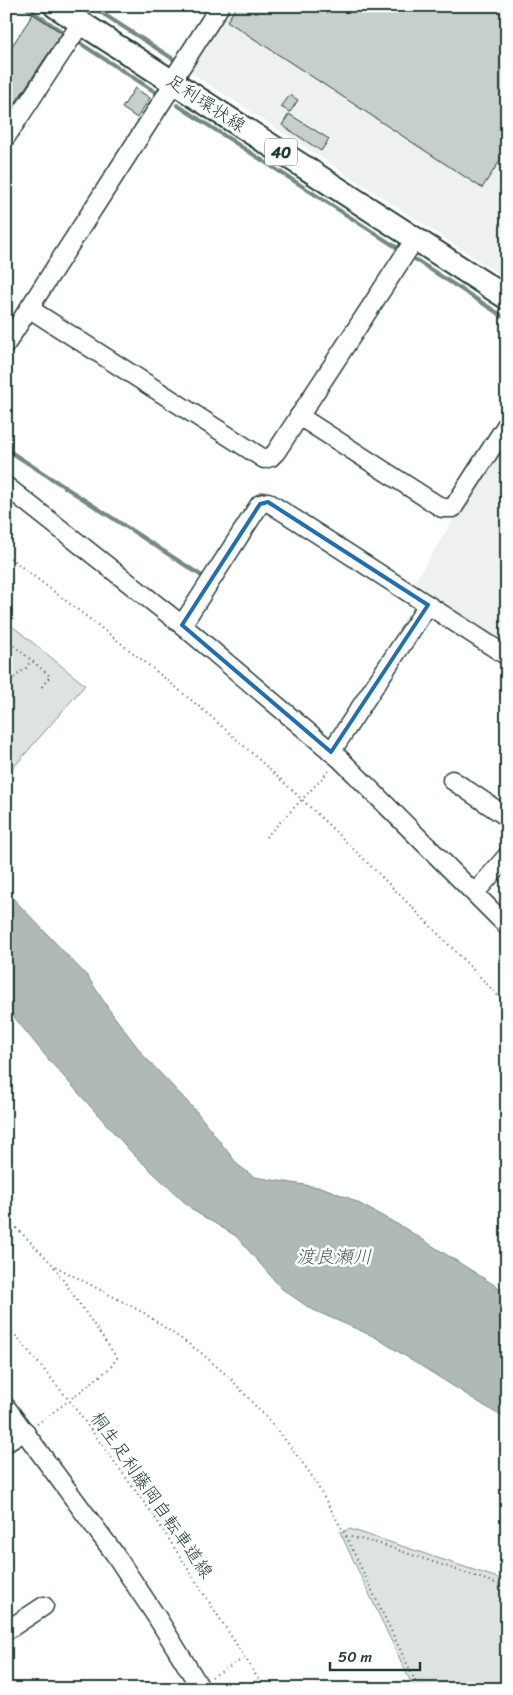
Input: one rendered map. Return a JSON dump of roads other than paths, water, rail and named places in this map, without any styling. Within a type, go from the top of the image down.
[{"type":"main road","name":"足利環状線","points":[[55,6],[507,298]]},
{"type":"street","points":[[6,344],[174,83],[179,70],[220,6]]},
{"type":"street","points":[[6,138],[81,23]]},
{"type":"street","points":[[30,309],[264,459],[271,457],[276,452],[415,239]]},
{"type":"street","points":[[299,416],[442,508],[449,509],[453,508],[507,424]]},
{"type":"street","points":[[6,486],[182,625],[476,893],[507,926]]},
{"type":"street","points":[[182,625],[260,504],[268,502],[507,656]]},
{"type":"street","points":[[332,760],[428,605]]},
{"type":"street","points":[[452,780],[507,817]]},
{"type":"street","points":[[476,893],[507,856]]},
{"type":"street","points":[[6,1407],[31,1427],[201,1685]]},
{"type":"street","points":[[6,1442],[31,1427]]},
{"type":"street","points":[[6,1631],[44,1606]]},
{"type":"water","name":"渡良瀬川","points":[[6,891],[88,977],[110,1011],[144,1056],[197,1112],[238,1165],[254,1177],[324,1188],[349,1198],[406,1229],[507,1293],[507,1420],[375,1337],[311,1309],[282,1289],[236,1236],[194,1211],[133,1154],[49,1060],[6,1007]]},
{"type":"waterway","points":[[24,6],[67,35]]},
{"type":"waterway","points":[[91,6],[178,62]]},
{"type":"waterway","points":[[75,40],[157,93]]},
{"type":"waterway","points":[[177,105],[396,247]]},
{"type":"waterway","points":[[416,260],[507,319]]},
{"type":"waterway","points":[[6,449],[202,576],[208,575]]},
{"type":"waterway","points":[[256,500],[261,493],[270,495]]}]
